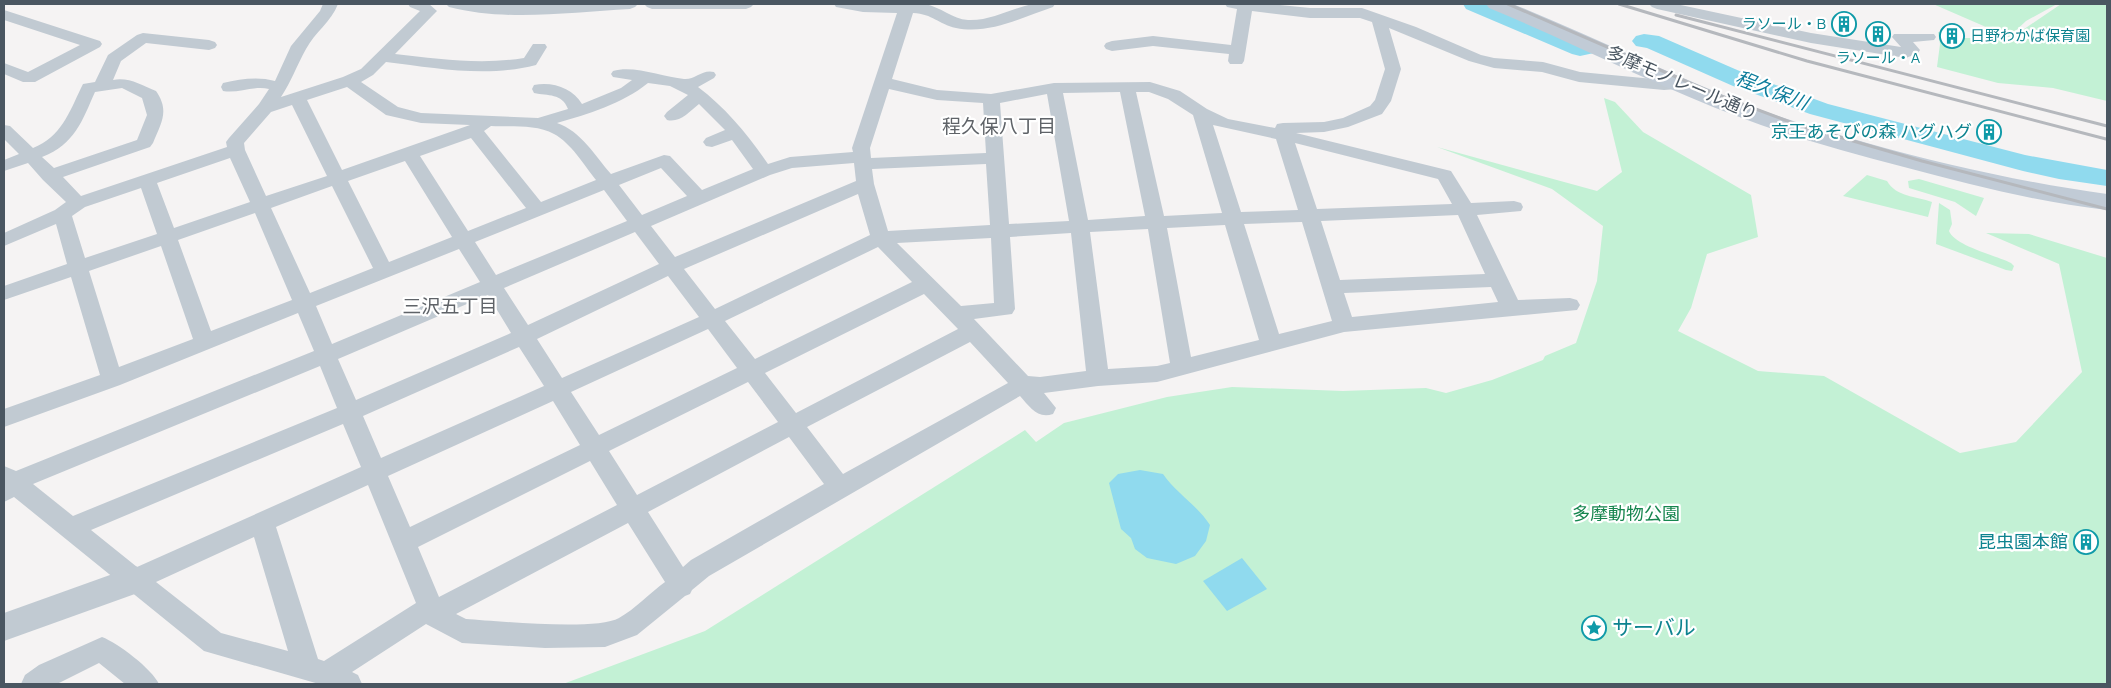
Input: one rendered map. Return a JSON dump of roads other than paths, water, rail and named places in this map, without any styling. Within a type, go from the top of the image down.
[{"type":"main road","name":"多摩モノレール通り","points":[[1496,4],[1774,122],[1918,164],[2009,186],[2107,202]]},
{"type":"main road","name":"多摩モノレール通り","points":[[1530,4],[1779,110],[1997,171],[2107,192]]},
{"type":"street","points":[[330,4],[327,12],[299,46],[279,87],[265,108],[235,142],[236,150],[304,303],[433,613]]},
{"type":"street","points":[[265,108],[349,81],[367,72],[429,11],[427,8],[415,4]]},
{"type":"street","points":[[454,4],[474,8],[630,4]]},
{"type":"street","points":[[652,4],[746,4]]},
{"type":"street","points":[[841,4],[873,9],[907,6],[928,9],[956,24],[971,25],[1003,18],[1048,4]]},
{"type":"street","points":[[1112,46],[1153,41],[1237,55],[1238,5],[1310,13],[1354,12],[1370,15],[1475,58],[1494,63],[1543,67],[1579,77],[1664,85],[1671,85],[1675,81]]},
{"type":"street","points":[[1666,5],[1812,38],[1906,53],[1912,50],[1900,38],[1928,37]]},
{"type":"street","points":[[907,6],[861,148],[863,168],[880,238],[1024,384],[1044,408]]},
{"type":"street","points":[[4,15],[94,44],[29,78],[4,68]]},
{"type":"street","points":[[1259,129],[1324,127],[1348,122],[1376,110],[1383,101],[1393,69],[1379,19]]},
{"type":"street","points":[[100,87],[114,58],[143,38],[209,46]]},
{"type":"street","points":[[383,57],[455,66],[500,67],[530,62],[539,47]]},
{"type":"street","points":[[619,74],[678,83],[691,92],[736,132],[764,171]]},
{"type":"street","points":[[673,116],[691,92],[708,75]]},
{"type":"street","points":[[349,81],[392,111],[421,118],[481,126],[539,123],[577,112],[627,92],[644,78]]},
{"type":"street","points":[[229,87],[262,82],[279,87]]},
{"type":"street","points":[[882,82],[937,95],[991,99],[1054,88],[1150,88],[1174,95],[1201,113],[1224,123],[1259,129],[1445,176],[1465,209],[1511,308]]},
{"type":"street","points":[[4,166],[46,149],[70,129],[89,88],[124,83],[150,95],[156,115],[144,143],[49,176]]},
{"type":"street","points":[[1127,87],[1156,222],[1182,368]]},
{"type":"street","points":[[1054,88],[1080,226],[1098,378]]},
{"type":"street","points":[[540,89],[562,91],[574,101],[577,112]]},
{"type":"street","points":[[297,98],[384,271]]},
{"type":"street","points":[[433,613],[792,424],[964,322],[1005,309],[991,99]]},
{"type":"street","points":[[1201,113],[1271,344]]},
{"type":"street","points":[[539,123],[560,130],[574,142],[608,183],[840,487]]},
{"type":"street","points":[[4,292],[409,153],[481,126]]},
{"type":"street","points":[[481,126],[538,211]]},
{"type":"street","points":[[4,130],[32,155],[49,176],[70,208],[78,267],[112,379]]},
{"type":"street","points":[[712,142],[736,132]]},
{"type":"street","points":[[1284,135],[1344,325]]},
{"type":"street","points":[[4,240],[70,208],[147,179],[236,150]]},
{"type":"street","points":[[409,153],[681,586]]},
{"type":"street","points":[[7,483],[326,355],[764,171],[790,163],[863,168],[994,158]]},
{"type":"street","points":[[4,418],[112,379],[664,160],[699,198]]},
{"type":"street","points":[[71,528],[350,412],[524,336],[671,267],[863,168]]},
{"type":"street","points":[[147,179],[204,342]]},
{"type":"street","points":[[4,627],[135,580],[712,320],[880,238],[1156,222],[1514,207]]},
{"type":"street","points":[[1333,287],[1498,280]]},
{"type":"street","points":[[404,542],[926,284]]},
{"type":"street","points":[[7,483],[71,528],[213,643],[327,675],[422,612],[433,613],[462,631],[545,636],[605,635],[628,627],[681,586],[700,568],[1024,384],[1040,385],[1098,378],[1157,374],[1344,325],[1511,308],[1570,305]]},
{"type":"street","points":[[262,523],[327,675]]},
{"type":"street","points":[[35,684],[49,674],[102,649],[145,684]]},
{"type":"water","points":[[1140,470],[1163,474],[1210,525],[1206,541],[1195,556],[1176,564],[1147,558],[1135,549],[1131,538],[1121,529],[1109,483],[1118,474]]},
{"type":"water","points":[[1242,558],[1267,589],[1227,611],[1203,581]]},
{"type":"waterway","name":"程久保川","points":[[1474,4],[1580,49],[1586,48]]},
{"type":"waterway","name":"程久保川","points":[[1644,41],[1651,41],[1742,81],[1819,109],[2023,163],[2059,171],[2107,178]]},
{"type":"railway","points":[[1508,4],[1713,93],[1798,125],[1922,161],[2107,209]]},
{"type":"railway","points":[[1619,4],[1807,61],[2106,139]]},
{"type":"railway","points":[[1676,15],[2107,126]]},
{"type":"place","name":"ラソール・B","points":[[1844,24]]},
{"type":"place","name":"ラソール・A","points":[[1878,34]]},
{"type":"place","name":"日野わかば保育園","points":[[1952,36]]},
{"type":"place","name":"京王あそびの森 ハグハグ","points":[[1989,132]]},
{"type":"place","name":"昆虫園本館","points":[[2086,542]]},
{"type":"place","name":"サーバル","points":[[1594,628]]},
{"type":"district","name":"程久保八丁目","points":[[999,126]]},
{"type":"district","name":"三沢五丁目","points":[[450,306]]},
{"type":"park label","name":"多摩動物公園","points":[[1626,514]]}]
